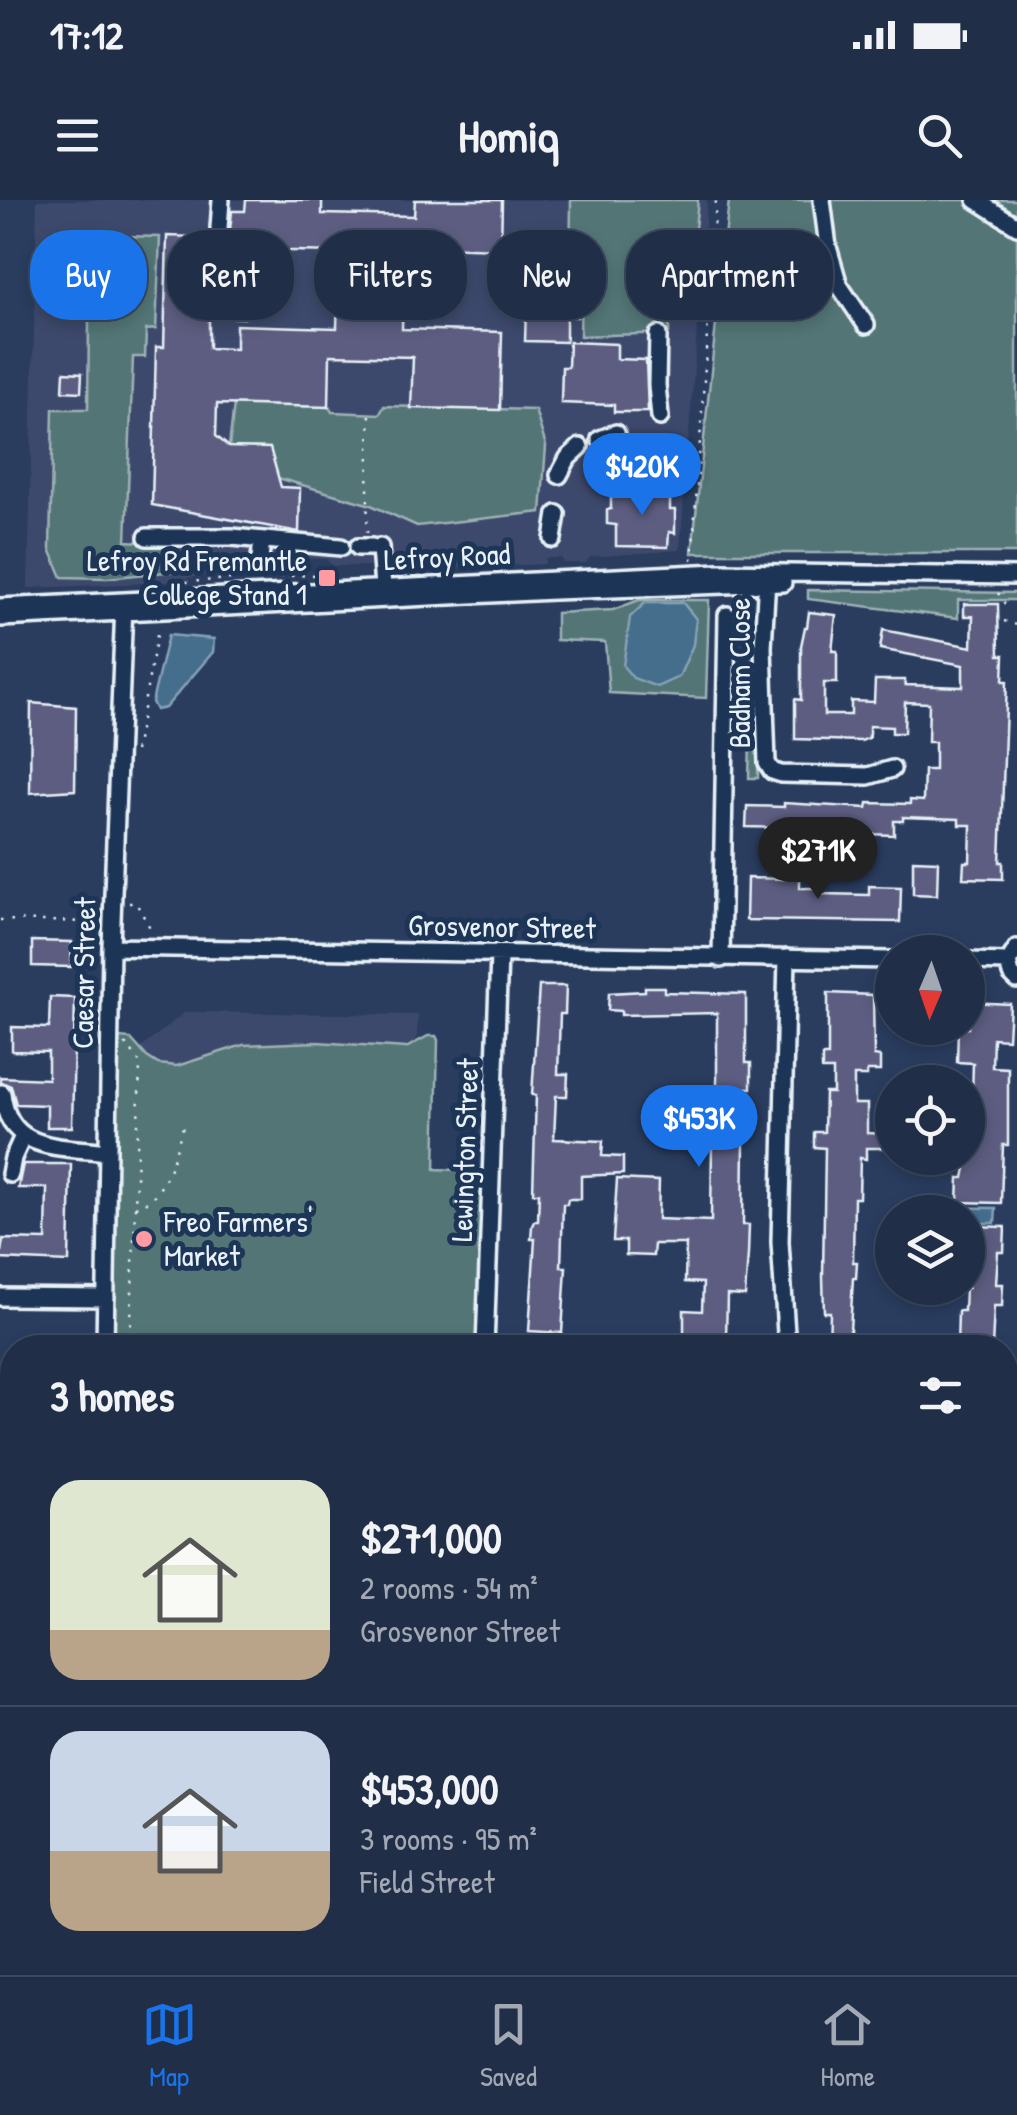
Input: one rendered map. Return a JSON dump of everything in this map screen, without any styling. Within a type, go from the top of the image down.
[{"type":"street","points":[[219,228],[221,200]]},
{"type":"street","points":[[822,200],[828,246],[839,284],[866,325]]},
{"type":"street","points":[[976,200],[1017,226]]},
{"type":"street","points":[[658,334],[656,385],[660,417]]},
{"type":"street","points":[[600,439],[616,433]]},
{"type":"street","points":[[559,475],[580,448]]},
{"type":"street","points":[[553,539],[557,514]]},
{"type":"street","points":[[148,537],[364,545],[383,588]]},
{"type":"street","points":[[258,568],[262,540]]},
{"type":"street","name":"Lefroy Road","points":[[0,618],[383,588],[719,572],[767,579]]},
{"type":"street","name":"Lefroy Road","points":[[0,606],[124,606],[554,591],[767,579],[1017,580]]},
{"type":"street","name":"Badham Close","points":[[767,579],[763,647],[767,763],[772,771],[868,776],[892,769]]},
{"type":"street","name":"Caesar Street","points":[[105,1335],[124,606]]},
{"type":"street","points":[[720,958],[728,614]]},
{"type":"street","name":"Grosvenor Street","points":[[112,948],[875,960]]},
{"type":"street","name":"Lewington Street","points":[[485,1335],[499,955]]},
{"type":"street","points":[[985,959],[1012,955],[1010,974],[1017,980]]},
{"type":"street","points":[[786,1335],[780,1242],[787,958]]},
{"type":"street","points":[[2,1093],[8,1120],[23,1136],[47,1144],[108,1152]]},
{"type":"street","points":[[10,1174],[12,1158],[23,1136]]},
{"type":"street","points":[[0,1297],[106,1298]]},
{"type":"path","points":[[691,566],[716,200]]},
{"type":"path","points":[[364,545],[370,412]]},
{"type":"path","points":[[1004,621],[1017,625]]},
{"type":"path","points":[[134,756],[158,630]]},
{"type":"path","points":[[124,903],[136,903],[149,926],[147,948]]},
{"type":"path","points":[[0,920],[94,922]]},
{"type":"path","points":[[122,1039],[139,1062],[130,1335]]},
{"type":"path","points":[[134,1208],[147,1203],[160,1188],[183,1127]]},
{"type":"shaded area","points":[[37,200],[707,200],[705,230],[626,230],[626,320],[698,320],[680,550],[590,557],[586,563],[545,558],[545,564],[388,571],[387,566],[333,566],[326,559],[292,559],[277,560],[272,571],[210,574],[169,582],[28,588],[34,320],[147,320],[147,230],[36,230]]},
{"type":"shaded area","points":[[645,603],[683,603],[696,619],[693,645],[679,677],[657,687],[633,678],[623,666],[630,617]]},
{"type":"shaded area","points":[[168,635],[214,639],[213,652],[165,708],[156,710],[152,702]]},
{"type":"shaded area","points":[[185,1012],[418,1015],[414,1079],[253,1095],[124,1062]]},
{"type":"shaded area","points":[[985,1208],[996,1208],[995,1223],[985,1223]]},
{"type":"green space","points":[[571,200],[698,200],[695,230],[626,230],[626,320],[669,320],[669,333],[580,336],[580,320],[606,320],[606,230],[571,230]]},
{"type":"green space","points":[[729,200],[1017,200],[1017,553],[692,553],[716,320],[833,320],[833,230],[726,230]]},
{"type":"green space","points":[[147,237],[160,237],[156,329],[146,330],[145,357],[133,357],[126,541],[170,544],[176,571],[107,578],[62,577],[50,549],[53,409],[88,409],[89,320],[147,320]]},
{"type":"green space","points":[[234,404],[329,407],[332,412],[380,414],[384,406],[535,410],[546,446],[541,512],[417,526],[371,505],[278,478],[269,448],[229,447]]},
{"type":"green space","points":[[808,590],[1017,593],[1017,600],[958,600],[958,618],[808,599]]},
{"type":"green space","points":[[639,600],[709,600],[706,698],[609,693],[605,642],[556,640],[556,613],[613,610]]},
{"type":"green space","points":[[752,660],[759,660],[758,778],[749,778]]},
{"type":"green space","points":[[428,1036],[438,1040],[435,1169],[484,1171],[478,1335],[112,1335],[119,1038],[131,1039],[158,1064],[177,1066],[243,1045],[317,1042],[406,1048]]},
{"type":"building","points":[[246,200],[322,200],[322,214],[414,216],[415,200],[502,200],[501,230],[487,230],[487,249],[467,248],[467,230],[314,230],[314,251],[294,251],[294,230],[230,230],[232,211],[245,211]]},
{"type":"building","points":[[167,236],[167,320],[209,320],[209,348],[236,349],[236,325],[337,328],[337,320],[402,320],[402,329],[502,332],[500,410],[411,408],[413,357],[330,355],[329,407],[217,404],[216,436],[229,447],[270,448],[281,487],[300,488],[299,532],[152,505],[156,347],[164,347]]},
{"type":"building","points":[[526,320],[566,320],[566,342],[525,341]]},
{"type":"building","points":[[569,342],[617,344],[617,359],[646,360],[648,412],[614,412],[614,405],[561,403],[562,367],[568,367]]},
{"type":"building","points":[[64,372],[82,373],[81,392],[63,391]]},
{"type":"building","points":[[618,489],[670,490],[675,533],[669,532],[668,547],[616,546],[616,525],[607,524],[607,510],[611,509],[611,497],[617,497]]},
{"type":"building","points":[[964,604],[998,604],[999,655],[1004,655],[1003,681],[1007,681],[1000,862],[1003,879],[963,878],[964,862],[970,862],[971,825],[959,825],[959,819],[903,817],[903,821],[894,821],[894,835],[867,834],[867,829],[839,828],[839,835],[795,830],[795,840],[783,839],[783,828],[746,827],[747,806],[784,807],[784,803],[867,808],[868,803],[923,801],[924,770],[935,770],[935,742],[928,742],[929,703],[905,702],[904,733],[892,733],[892,727],[869,726],[869,738],[861,741],[795,739],[795,699],[801,700],[801,646],[809,612],[836,615],[832,651],[837,651],[837,683],[824,683],[824,715],[851,715],[851,701],[874,702],[875,680],[963,687],[963,665],[880,649],[883,630],[972,647],[973,616],[964,616]]},
{"type":"building","points":[[31,703],[76,707],[75,790],[30,793]]},
{"type":"building","points":[[913,860],[938,861],[937,895],[913,894]]},
{"type":"building","points":[[784,866],[800,866],[800,888],[823,888],[822,894],[869,895],[869,886],[901,887],[900,922],[746,920],[747,878],[784,879]]},
{"type":"building","points":[[32,941],[72,942],[71,967],[32,966]]},
{"type":"building","points":[[539,986],[566,986],[565,1014],[560,1014],[558,1074],[568,1074],[567,1096],[556,1096],[554,1139],[603,1141],[602,1156],[623,1157],[623,1174],[581,1176],[581,1199],[568,1199],[563,1204],[561,1267],[566,1267],[562,1333],[529,1331],[535,1239],[531,1239],[532,1226],[538,1221],[539,1193],[533,1193],[536,1095],[532,1095]]},
{"type":"building","points":[[645,987],[664,987],[664,992],[746,994],[746,1063],[751,1063],[751,1088],[741,1088],[739,1141],[744,1142],[743,1225],[749,1225],[748,1254],[745,1296],[727,1295],[726,1335],[684,1335],[684,1310],[702,1311],[703,1283],[685,1282],[686,1244],[654,1244],[653,1256],[626,1255],[626,1241],[613,1241],[617,1179],[659,1181],[658,1219],[711,1221],[712,1141],[722,1141],[723,1087],[717,1087],[717,1013],[621,1015],[621,1011],[608,1010],[609,993],[645,991]]},
{"type":"building","points":[[828,993],[873,995],[874,1056],[880,1057],[880,1065],[875,1065],[875,1071],[867,1071],[867,1076],[854,1076],[854,1104],[867,1104],[867,1133],[875,1133],[875,1148],[866,1148],[866,1159],[860,1158],[859,1198],[854,1198],[853,1262],[857,1262],[850,1335],[829,1335],[830,1312],[824,1312],[825,1148],[814,1147],[814,1132],[824,1132],[825,1093],[833,1093],[833,1070],[822,1070],[822,1056],[828,1056]]},
{"type":"building","points":[[50,997],[75,998],[72,1127],[47,1127],[47,1105],[16,1104],[11,1086],[0,1082],[0,1077],[48,1079],[48,1052],[12,1051],[12,1027],[49,1028]]},
{"type":"building","points":[[985,1003],[1010,1004],[1008,1039],[993,1038],[992,1067],[1008,1068],[1008,1145],[1003,1145],[1001,1203],[985,1203],[985,1195],[958,1195],[959,1178],[985,1175],[985,1065],[957,1062],[958,1045],[985,1045]]},
{"type":"building","points":[[23,1164],[71,1164],[69,1262],[0,1259],[3,1239],[46,1240],[47,1188],[18,1188]]},
{"type":"building","points":[[985,1226],[1005,1227],[1004,1252],[998,1252],[996,1284],[1003,1284],[1002,1306],[994,1306],[993,1335],[957,1335],[958,1311],[964,1311],[964,1305],[985,1305]]},
{"type":"place","name":"Lefroy Rd Fremantle College Stand 1","points":[[327,578]]},
{"type":"place","name":"Freo Farmers' Market","points":[[144,1239]]}]
